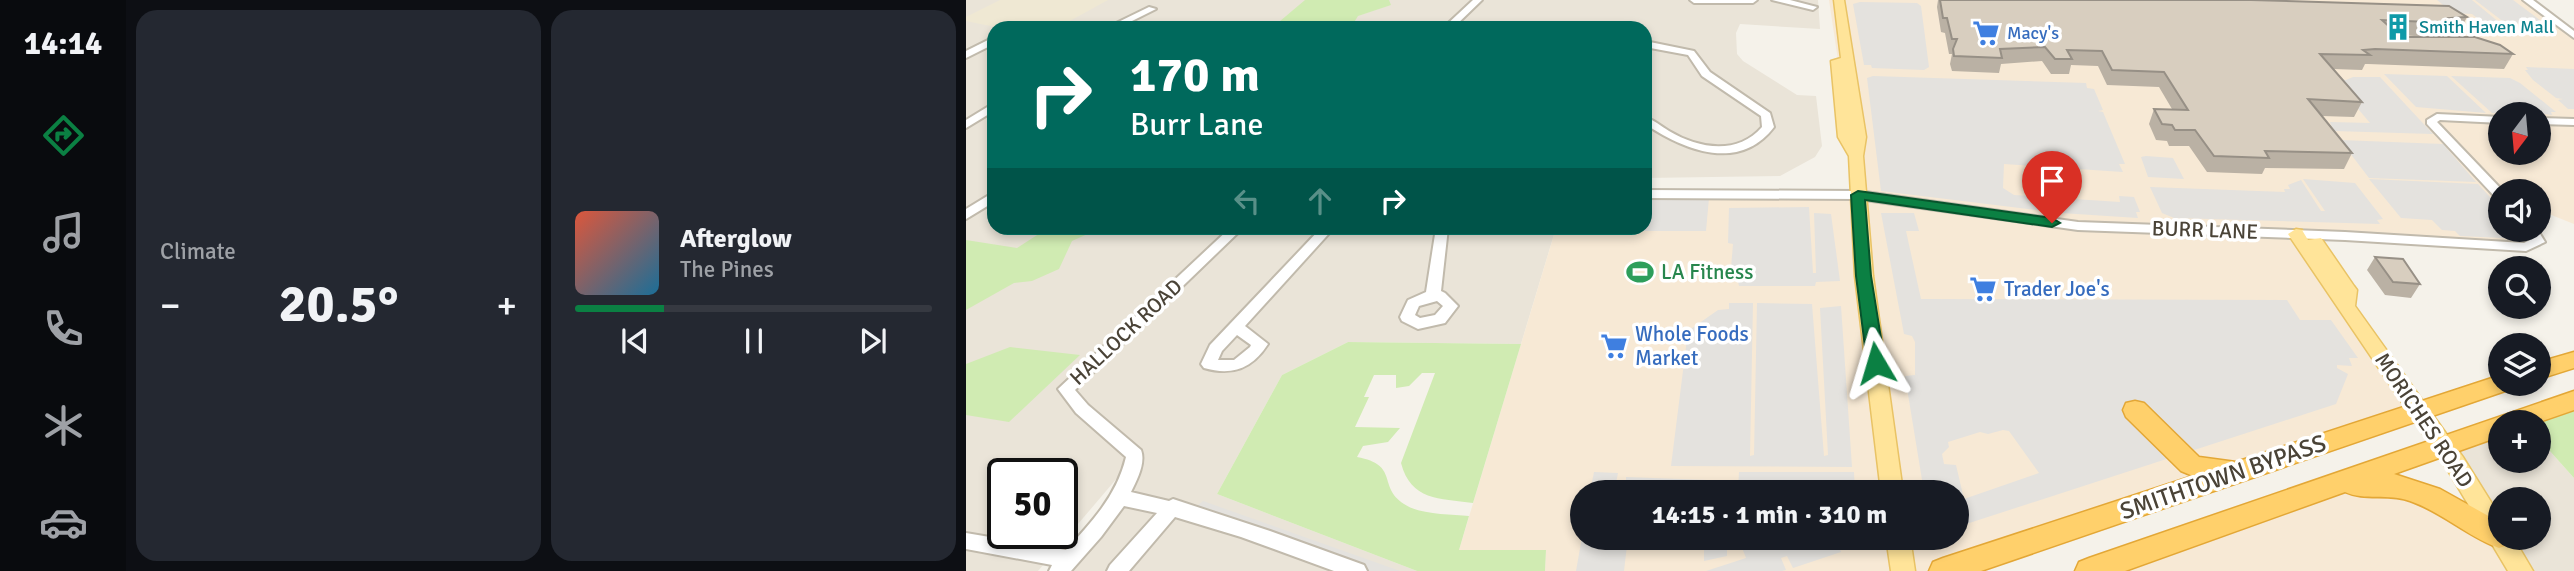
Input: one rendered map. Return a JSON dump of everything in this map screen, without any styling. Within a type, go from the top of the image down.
[{"type":"highway","points":[[2551,367],[2574,359]]},
{"type":"highway","name":"SMITHTOWN BYPASS","points":[[1943,571],[2488,388]]},
{"type":"highway","points":[[2546,410],[2574,400]]},
{"type":"highway","points":[[2145,503],[2173,480],[2177,472],[2168,455],[2142,426],[2135,410],[2194,466],[2241,471]]},
{"type":"highway","name":"SMITHTOWN BYPASS","points":[[2089,571],[2488,430]]},
{"type":"highway","points":[[2315,492],[2376,482],[2399,484],[2430,496],[2488,530]]},
{"type":"main road","points":[[1829,0],[1845,136],[1856,156]]},
{"type":"main road","points":[[1839,0],[1859,136],[1856,156],[1864,276],[1890,480]]},
{"type":"main road","name":"MORICHES ROAD","points":[[2303,234],[2333,291],[2347,305],[2443,446],[2488,518]]},
{"type":"main road","points":[[1900,550],[1903,571]]},
{"type":"main road","name":"MORICHES ROAD","points":[[2508,550],[2521,571]]},
{"type":"street","points":[[1456,21],[1478,0]]},
{"type":"street","points":[[1694,0],[1753,0]]},
{"type":"street","points":[[1776,0],[1813,7]]},
{"type":"street","points":[[2527,0],[2574,35]]},
{"type":"street","points":[[1126,21],[1152,9]]},
{"type":"street","points":[[966,55],[987,44]]},
{"type":"street","points":[[1652,45],[1691,53],[1706,74],[1766,115],[1768,127],[1754,143],[1737,149],[1717,149],[1687,144],[1652,125]]},
{"type":"street","points":[[966,48],[978,49]]},
{"type":"street","points":[[966,125],[987,111]]},
{"type":"street","points":[[2488,119],[2437,117],[2431,122],[2488,182]]},
{"type":"street","points":[[2552,121],[2574,122]]},
{"type":"street","points":[[1652,187],[1825,184],[1858,195]]},
{"type":"street","points":[[1652,194],[1858,195]]},
{"type":"street","name":"BURR LANE","points":[[1858,195],[2078,226],[2303,234],[2526,247],[2538,242]]},
{"type":"street","points":[[966,215],[987,201]]},
{"type":"street","name":"HALLOCK ROAD","points":[[1064,565],[1122,498],[1132,476],[1135,455],[1082,409],[1066,389],[1230,235]]},
{"type":"street","points":[[1237,327],[1322,235]]},
{"type":"street","points":[[1433,296],[1441,235]]},
{"type":"street","points":[[1122,498],[1173,507],[1254,531],[1357,571]]},
{"type":"street","points":[[1116,571],[1173,507]]},
{"type":"street","points":[[966,541],[1064,565]]},
{"type":"shaded area","points":[[966,0],[1818,0],[1820,29],[1740,24],[1736,33],[1737,54],[1743,61],[1797,95],[1816,96],[1822,146],[1815,157],[1780,176],[1652,178],[1652,21],[987,21],[987,235],[1554,235],[1521,344],[1348,342],[1282,375],[1217,494],[1417,571],[1059,571],[1122,498],[1135,457],[1078,524],[1078,458],[987,458],[987,549],[1057,549],[1038,571],[966,571]]},
{"type":"shaded area","points":[[1000,0],[1108,0],[1070,21],[987,21],[987,25],[966,21],[966,17]]},
{"type":"shaded area","points":[[1829,0],[2527,0],[2574,35],[2574,224],[2551,215],[2551,179],[2488,179],[2488,242],[2538,242],[2526,247],[2296,234],[2419,412],[1943,571],[1545,571],[1546,550],[1459,550],[1554,235],[1652,235],[1652,194],[1858,195]]},
{"type":"shaded area","points":[[2437,0],[2472,0],[2500,23],[2482,22],[2472,14],[2453,13]]},
{"type":"shaded area","points":[[2475,0],[2513,0],[2552,29],[2532,24],[2505,23]]},
{"type":"shaded area","points":[[1917,3],[1921,6],[1929,67],[1924,70],[1872,68],[1871,65],[1864,65],[1853,4]]},
{"type":"shaded area","points":[[2526,67],[2574,69],[2574,109],[2568,109],[2558,100],[2563,99],[2556,98],[2533,80],[2525,70],[2528,70]]},
{"type":"shaded area","points":[[2384,74],[2447,76],[2486,113],[2416,107]]},
{"type":"shaded area","points":[[1873,76],[2086,83],[2087,88],[2094,89],[2103,110],[2098,111],[2103,112],[2125,164],[2119,164],[2123,172],[2004,164],[2003,188],[2014,195],[2120,202],[2119,196],[2134,197],[2140,212],[2136,212],[2138,218],[2061,213],[1881,191],[1867,78]]},
{"type":"shaded area","points":[[2451,76],[2510,78],[2544,102],[2488,102],[2488,109]]},
{"type":"shaded area","points":[[2353,77],[2380,77],[2433,134],[2333,131],[2330,122],[2370,123],[2332,78],[2346,80]]},
{"type":"shaded area","points":[[2340,140],[2443,144],[2476,182],[2369,178]]},
{"type":"shaded area","points":[[2141,157],[2173,158],[2184,179],[2148,177]]},
{"type":"shaded area","points":[[2303,179],[2355,183],[2383,219],[2377,220],[2380,224],[2174,218],[2162,213],[2150,187],[2285,192],[2284,189],[2290,189],[2288,185],[2301,180],[2321,211],[2325,211]]},
{"type":"shaded area","points":[[2369,179],[2478,184],[2488,195],[2488,237],[2460,236],[2455,231],[2442,230],[2432,220],[2401,218]]},
{"type":"shaded area","points":[[1652,198],[1709,198],[1706,231],[1652,231]]},
{"type":"shaded area","points":[[1809,207],[1813,273],[1816,273],[1814,213],[1831,214],[1840,281],[1816,282],[1815,286],[1739,286],[1738,281],[1730,280],[1733,244],[1728,243],[1729,208]]},
{"type":"shaded area","points":[[1881,213],[1914,213],[1919,231],[1906,231],[1921,299],[2287,300],[2300,320],[2331,320],[2358,358],[2349,358],[2352,366],[2337,365],[2337,368],[2348,374],[2336,404],[1969,523],[1969,497],[2039,473],[2009,431],[2003,430],[1988,434],[1980,432],[1948,442],[1949,447],[1942,454],[1944,464],[1956,465],[1960,480],[1922,480],[1905,376],[1915,375],[1915,342],[1912,336],[1904,334]]},
{"type":"shaded area","points":[[1729,303],[1753,303],[1750,456],[1754,455],[1757,303],[1812,304],[1824,456],[1828,455],[1820,308],[1841,306],[1852,467],[1671,466],[1688,331],[1718,310],[1729,309]]},
{"type":"shaded area","points":[[2488,433],[2488,473],[2551,473],[2551,452],[2574,478],[2574,571],[2513,571],[2500,550],[2551,550],[2551,487],[2488,487],[2488,531],[2436,448]]},
{"type":"shaded area","points":[[1594,472],[1618,473],[1617,480],[1592,480]]},
{"type":"shaded area","points":[[1739,472],[1854,472],[1854,480],[1739,480]]},
{"type":"shaded area","points":[[2368,473],[2481,529],[2488,538],[2488,550],[2497,550],[2513,571],[2088,571]]},
{"type":"shaded area","points":[[1626,477],[1708,480],[1626,480]]},
{"type":"shaded area","points":[[1203,501],[1400,571],[1357,571],[1190,512]]},
{"type":"shaded area","points":[[1580,550],[1626,550],[1624,571],[1576,571]]},
{"type":"shaded area","points":[[1704,550],[1727,550],[1727,556],[1704,561]]},
{"type":"shaded area","points":[[1743,550],[1841,552],[1793,568],[1787,556],[1781,558],[1786,570],[1782,571],[1706,571],[1746,558]]},
{"type":"green space","points":[[1305,0],[1389,0],[1391,5],[1358,16],[1355,21],[1280,21]]},
{"type":"green space","points":[[1037,235],[1085,235],[1072,241],[1059,269],[1032,281],[1014,283],[966,310],[966,240],[1017,248]]},
{"type":"green space","points":[[1348,342],[1521,344],[1473,503],[1438,498],[1419,491],[1412,485],[1401,463],[1435,373],[1422,373],[1409,386],[1396,388],[1396,375],[1374,375],[1364,397],[1369,397],[1355,427],[1400,428],[1388,442],[1363,446],[1357,457],[1379,465],[1396,497],[1411,508],[1469,516],[1459,550],[1546,550],[1545,571],[1417,571],[1217,494],[1282,375]]},
{"type":"green space","points":[[1010,347],[1080,355],[1009,422],[966,415],[966,364]]},
{"type":"green space","points":[[2574,403],[2574,478],[2551,452],[2551,415]]},
{"type":"building","name":"Smith Haven Mall","points":[[1940,0],[2251,0],[2449,6],[2467,17],[2449,18],[2456,23],[2382,20],[2401,37],[2475,37],[2500,45],[2513,54],[2375,49],[2363,50],[2370,55],[2320,54],[2362,102],[2308,99],[2352,153],[2265,151],[2269,158],[2214,156],[2195,130],[2175,130],[2172,125],[2162,124],[2154,109],[2188,110],[2164,72],[2112,70],[2102,51],[2067,50],[2072,59],[2055,59],[2045,47],[2000,49],[2002,58],[1954,56],[1953,49],[1957,39],[1952,39],[1947,18],[1943,18]]},
{"type":"building","points":[[2375,257],[2403,259],[2420,284],[2393,282]]},
{"type":"place","name":"Smith Haven Mall","points":[[2398,27]]},
{"type":"place","name":"Macy's","points":[[1986,33]]},
{"type":"place","name":"LA Fitness","points":[[1640,272]]},
{"type":"place","name":"Trader Joe's","points":[[1983,289]]},
{"type":"place","name":"Whole Foods Market","points":[[1614,346]]},
{"type":"route","points":[[1876,363],[1864,276],[1858,195],[2052,223]]}]
